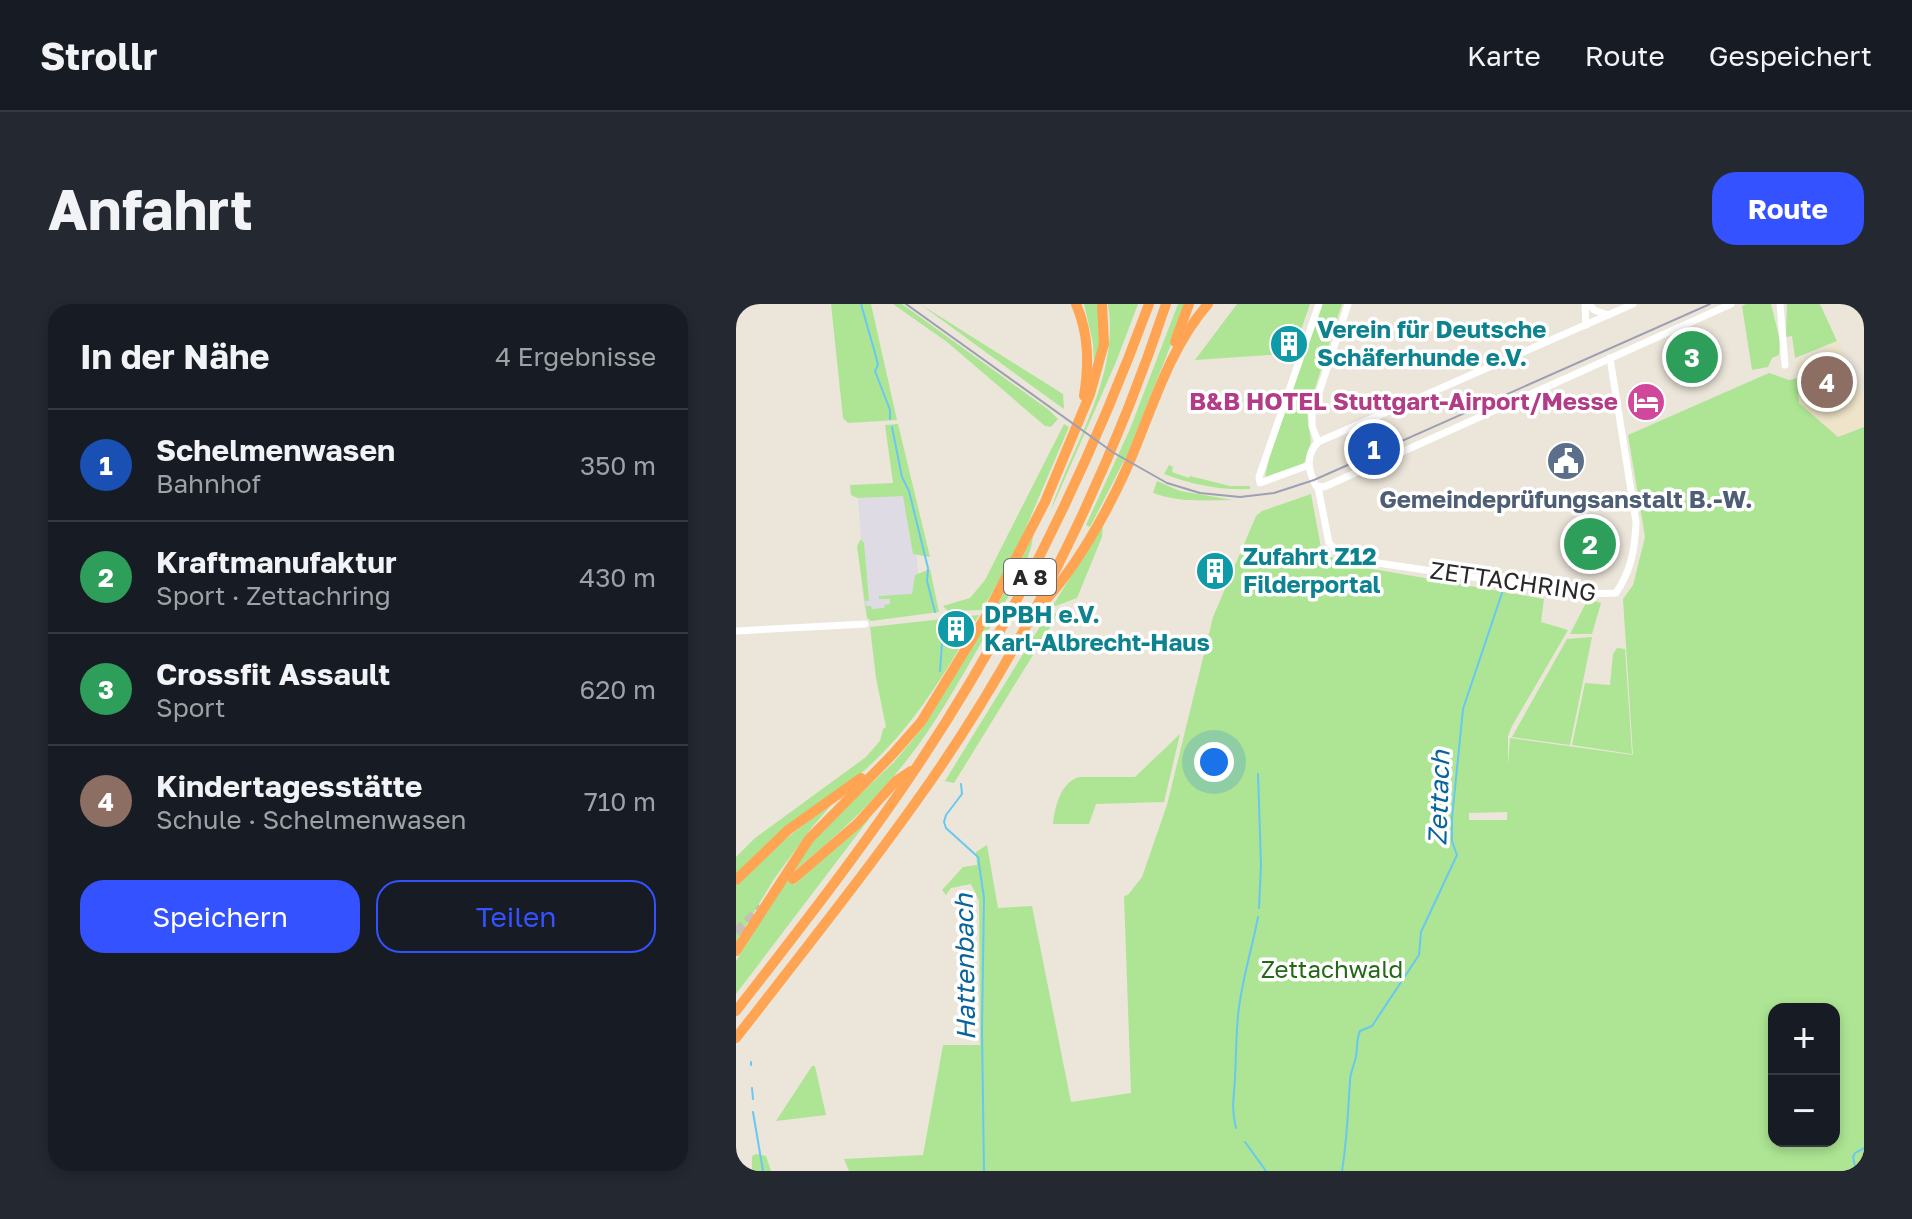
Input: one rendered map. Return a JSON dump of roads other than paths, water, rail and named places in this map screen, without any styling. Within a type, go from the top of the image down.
[{"type":"highway","points":[[1076,304],[1084,324],[1088,350],[1080,418]]},
{"type":"highway","name":"A 8","points":[[736,951],[809,839],[921,722],[961,659],[1031,531],[1080,418],[1102,353],[1105,329],[1102,304]]},
{"type":"highway","name":"A 8","points":[[736,1011],[916,768],[985,659],[1056,526],[1111,403],[1149,304]]},
{"type":"highway","name":"A 8","points":[[736,1038],[931,781],[1031,616],[1096,482],[1131,401],[1166,304]]},
{"type":"highway","name":"A 8","points":[[1031,616],[1054,590],[1103,514],[1126,471],[1189,304]]},
{"type":"highway","points":[[1160,386],[1181,340],[1208,304]]},
{"type":"highway","name":"A 8","points":[[793,879],[857,824],[896,781],[916,768]]},
{"type":"highway","points":[[736,880],[788,830],[858,779],[875,772]]},
{"type":"street","points":[[1309,465],[1260,483],[1259,477],[1319,304]]},
{"type":"street","points":[[1318,442],[1312,426],[1312,414],[1348,304]]},
{"type":"street","points":[[1586,325],[1587,304]]},
{"type":"street","points":[[1587,304],[1608,315]]},
{"type":"street","points":[[1633,304],[1318,442],[1311,452],[1309,465],[1318,487],[1324,487],[1731,304]]},
{"type":"street","points":[[1780,304],[1785,365]]},
{"type":"street","name":"ZETTACHRING","points":[[1318,487],[1329,543],[1344,558],[1588,594],[1616,593],[1627,577],[1635,546],[1636,522],[1610,358]]},
{"type":"street","points":[[736,631],[865,624]]},
{"type":"waterway","name":"Hattenbach","points":[[861,304],[878,365],[875,371],[890,410],[890,419]]},
{"type":"waterway","name":"Hattenbach","points":[[892,427],[902,477],[909,491],[928,568],[927,581],[935,612]]},
{"type":"waterway","name":"Zettach","points":[[1342,1171],[1350,1078],[1360,1031],[1372,1026],[1419,955],[1421,932],[1457,855],[1452,841],[1452,818],[1463,709],[1502,593]]},
{"type":"waterway","name":"Hattenbach","points":[[938,623],[942,643],[940,671]]},
{"type":"waterway","points":[[1258,774],[1259,908]]},
{"type":"waterway","name":"Hattenbach","points":[[961,784],[962,794],[944,822],[946,828],[978,857],[984,898],[984,1171]]},
{"type":"waterway","points":[[1236,1128],[1233,1103],[1238,1016],[1258,917]]},
{"type":"waterway","points":[[752,1088],[753,1099]]},
{"type":"waterway","points":[[753,1112],[763,1171]]},
{"type":"waterway","points":[[1245,1142],[1266,1171]]},
{"type":"waterway","points":[[1856,1171],[1853,1157],[1864,1148]]},
{"type":"tunnel","points":[[736,932],[762,908]]},
{"type":"tram line","points":[[906,304],[1114,453],[1167,483],[1200,493],[1240,497],[1274,493],[1314,480],[1710,304]]},
{"type":"place","name":"Verein für Deutsche Schäferhunde e.V.","points":[[1289,344]]},
{"type":"place","name":"Crossfit Assault","points":[[1692,357]]},
{"type":"place","name":"Kindertagesstätte","points":[[1827,382]]},
{"type":"place","name":"B&B HOTEL Stuttgart-Airport/Messe","points":[[1646,402]]},
{"type":"place","name":"Schelmenwasen","points":[[1374,449]]},
{"type":"place","name":"Gemeindeprüfungsanstalt B.-W.","points":[[1566,461]]},
{"type":"place","name":"Kraftmanufaktur","points":[[1590,544]]},
{"type":"place","name":"Zufahrt Z12 Filderportal","points":[[1215,571]]},
{"type":"place","name":"DPBH e.V. Karl-Albrecht-Haus","points":[[956,629]]},
{"type":"park label","name":"Zettachwald","points":[[1332,970]]}]
